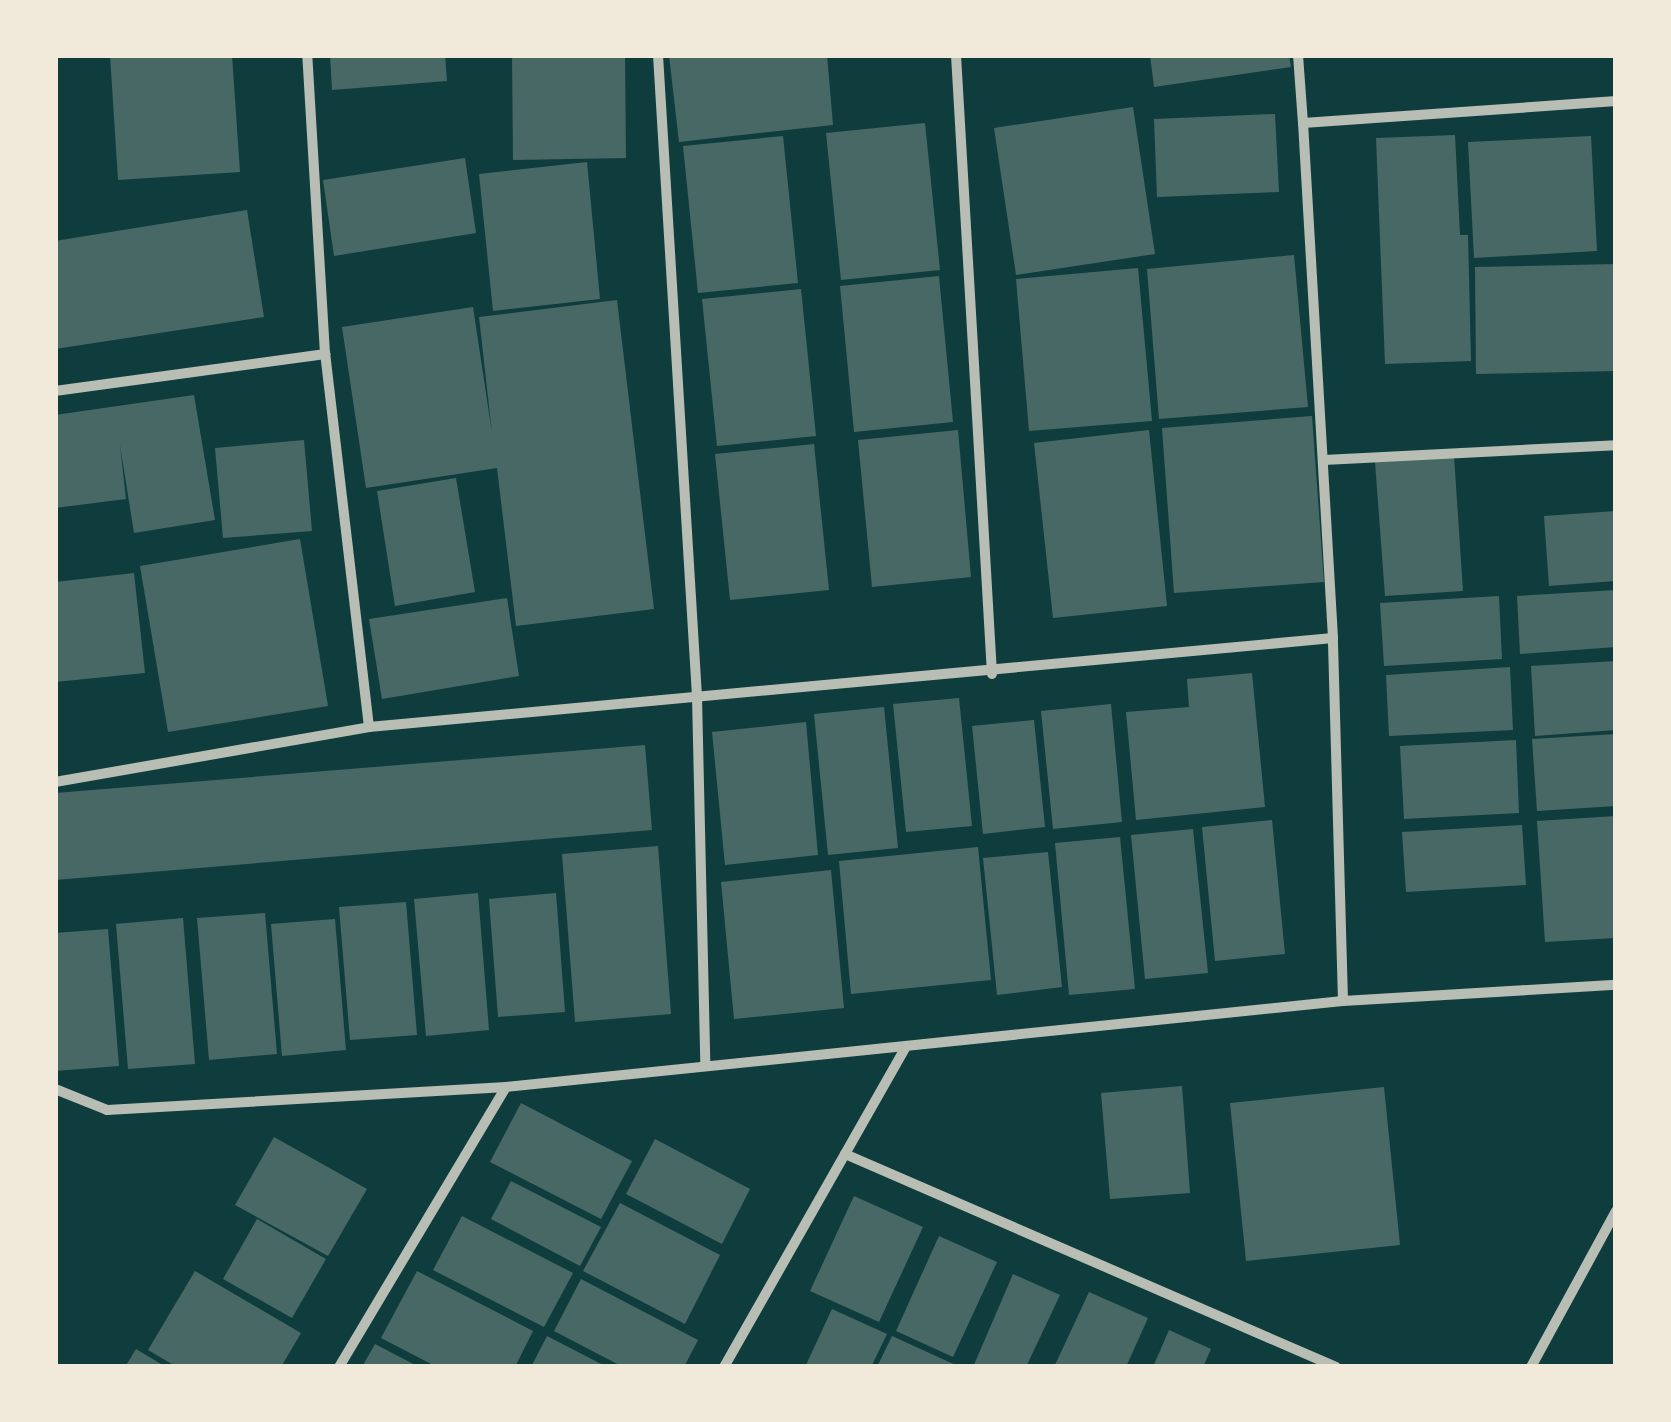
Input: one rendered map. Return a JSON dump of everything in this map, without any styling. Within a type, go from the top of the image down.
[{"type":"street","points":[[307,55],[325,354],[369,727]]},
{"type":"street","points":[[658,55],[697,697],[705,1063]]},
{"type":"street","points":[[956,55],[992,674]]},
{"type":"street","points":[[1298,55],[1334,638],[1343,1001]]},
{"type":"street","points":[[1303,123],[1616,101]]},
{"type":"street","points":[[55,391],[325,354]]},
{"type":"street","points":[[1324,460],[1616,445]]},
{"type":"street","points":[[55,782],[369,727],[992,674],[1334,638]]},
{"type":"street","points":[[55,1089],[107,1110],[506,1087],[705,1063],[904,1050],[1343,1001],[1616,985]]},
{"type":"street","points":[[724,1367],[904,1050]]},
{"type":"street","points":[[339,1367],[506,1087]]},
{"type":"street","points":[[845,1154],[1336,1367]]},
{"type":"street","points":[[1531,1367],[1616,1211]]},
{"type":"building","points":[[110,55],[232,55],[240,172],[118,180]]},
{"type":"building","points":[[330,55],[445,55],[447,81],[332,90]]},
{"type":"building","points":[[512,55],[625,55],[626,158],[513,160]]},
{"type":"building","points":[[669,55],[827,55],[833,125],[679,142]]},
{"type":"building","points":[[1150,55],[1289,55],[1291,67],[1154,87]]},
{"type":"building","points":[[1133,107],[1155,254],[1016,275],[994,128]]},
{"type":"building","points":[[1275,114],[1279,192],[1157,197],[1154,119]]},
{"type":"building","points":[[925,123],[940,270],[841,280],[826,133]]},
{"type":"building","points":[[1455,135],[1460,235],[1468,235],[1471,361],[1385,364],[1376,138]]},
{"type":"building","points":[[783,136],[798,283],[698,293],[683,146]]},
{"type":"building","points":[[1591,136],[1597,251],[1474,258],[1468,142]]},
{"type":"building","points":[[465,158],[476,233],[334,256],[323,180]]},
{"type":"building","points":[[587,162],[600,299],[493,311],[479,174]]},
{"type":"building","points":[[247,210],[264,317],[55,349],[55,241]]},
{"type":"building","points":[[1294,255],[1308,407],[1159,419],[1147,269]]},
{"type":"building","points":[[1616,264],[1616,371],[1476,374],[1475,267]]},
{"type":"building","points":[[1138,268],[1152,421],[1029,431],[1016,279]]},
{"type":"building","points":[[939,276],[953,422],[854,432],[840,286]]},
{"type":"building","points":[[801,289],[816,436],[717,446],[702,299]]},
{"type":"building","points":[[617,300],[654,609],[516,626],[497,468],[366,488],[342,327],[473,307],[492,433],[479,317]]},
{"type":"building","points":[[194,395],[215,520],[134,533],[120,445],[126,499],[55,508],[55,415]]},
{"type":"building","points":[[1312,416],[1324,582],[1174,593],[1162,428]]},
{"type":"building","points":[[958,430],[971,577],[872,587],[858,440]]},
{"type":"building","points":[[1149,430],[1167,606],[1053,618],[1034,443]]},
{"type":"building","points":[[304,440],[312,531],[223,538],[215,448]]},
{"type":"building","points":[[814,444],[829,590],[730,600],[715,454]]},
{"type":"building","points":[[1454,456],[1463,591],[1385,596],[1375,462]]},
{"type":"building","points":[[456,478],[475,592],[395,606],[377,491]]},
{"type":"building","points":[[1616,511],[1616,581],[1549,586],[1544,516]]},
{"type":"building","points":[[300,539],[328,706],[168,732],[140,566]]},
{"type":"building","points":[[134,573],[145,673],[55,682],[55,582]]},
{"type":"building","points":[[1616,590],[1616,647],[1520,654],[1517,596]]},
{"type":"building","points":[[1499,596],[1502,659],[1384,666],[1380,603]]},
{"type":"building","points":[[507,598],[519,676],[382,699],[369,619]]},
{"type":"building","points":[[1616,661],[1616,730],[1535,736],[1531,666]]},
{"type":"building","points":[[1510,667],[1513,730],[1389,736],[1386,675]]},
{"type":"building","points":[[1252,673],[1265,807],[1136,820],[1126,712],[1189,707],[1187,679]]},
{"type":"building","points":[[959,698],[972,826],[906,832],[893,704]]},
{"type":"building","points":[[1111,704],[1122,822],[1053,829],[1041,711]]},
{"type":"building","points":[[884,707],[898,848],[828,855],[814,714]]},
{"type":"building","points":[[1034,720],[1045,827],[983,834],[972,726]]},
{"type":"building","points":[[806,722],[818,855],[725,865],[712,732]]},
{"type":"building","points":[[1616,734],[1616,806],[1537,811],[1532,739]]},
{"type":"building","points":[[1516,740],[1519,813],[1404,819],[1400,746]]},
{"type":"building","points":[[645,745],[652,830],[55,880],[55,793]]},
{"type":"building","points":[[1616,816],[1616,938],[1545,942],[1537,821]]},
{"type":"building","points":[[1272,820],[1285,954],[1215,961],[1202,827]]},
{"type":"building","points":[[1522,825],[1526,885],[1406,892],[1402,832]]},
{"type":"building","points":[[1193,829],[1208,973],[1145,979],[1131,835]]},
{"type":"building","points":[[1120,837],[1135,989],[1069,995],[1055,843]]},
{"type":"building","points":[[658,846],[671,1014],[575,1022],[562,854]]},
{"type":"building","points":[[978,847],[991,980],[851,994],[839,861]]},
{"type":"building","points":[[1048,852],[1062,987],[997,995],[983,858]]},
{"type":"building","points":[[831,870],[844,1008],[734,1019],[721,882]]},
{"type":"building","points":[[478,893],[489,1030],[426,1036],[414,899]]},
{"type":"building","points":[[556,893],[565,1012],[498,1017],[489,899]]},
{"type":"building","points":[[406,902],[417,1035],[350,1040],[339,907]]},
{"type":"building","points":[[265,913],[277,1054],[209,1060],[197,918]]},
{"type":"building","points":[[183,918],[195,1064],[128,1069],[116,924]]},
{"type":"building","points":[[335,919],[346,1050],[282,1056],[271,924]]},
{"type":"building","points":[[108,929],[119,1066],[55,1071],[55,933]]},
{"type":"building","points":[[1182,1086],[1190,1193],[1110,1199],[1101,1093]]},
{"type":"building","points":[[1384,1087],[1400,1245],[1246,1261],[1230,1103]]},
{"type":"building","points":[[521,1103],[632,1161],[601,1219],[490,1162]]},
{"type":"building","points":[[274,1137],[367,1189],[328,1256],[235,1205]]},
{"type":"building","points":[[655,1139],[750,1189],[722,1244],[626,1194]]},
{"type":"building","points":[[511,1181],[601,1227],[580,1266],[491,1219]]},
{"type":"building","points":[[854,1196],[923,1227],[879,1322],[810,1291]]},
{"type":"building","points":[[620,1203],[720,1255],[685,1324],[583,1271]]},
{"type":"building","points":[[462,1216],[573,1273],[544,1327],[433,1270]]},
{"type":"building","points":[[257,1219],[326,1259],[292,1318],[223,1279]]},
{"type":"building","points":[[939,1236],[997,1262],[953,1357],[896,1331]]},
{"type":"building","points":[[195,1271],[301,1333],[281,1367],[177,1367],[148,1350]]},
{"type":"building","points":[[417,1271],[533,1331],[515,1367],[437,1367],[381,1338]]},
{"type":"building","points":[[1013,1274],[1060,1295],[1026,1367],[973,1367]]},
{"type":"building","points":[[581,1279],[698,1340],[684,1367],[623,1367],[554,1331]]},
{"type":"building","points":[[1089,1292],[1148,1318],[1126,1367],[1054,1367]]},
{"type":"building","points":[[832,1309],[887,1334],[871,1367],[805,1367]]},
{"type":"building","points":[[1169,1330],[1211,1349],[1203,1367],[1153,1367]]},
{"type":"building","points":[[547,1336],[607,1367],[531,1367]]},
{"type":"building","points":[[892,1336],[960,1367],[877,1367]]},
{"type":"building","points":[[375,1344],[419,1367],[362,1367]]},
{"type":"building","points":[[136,1349],[166,1367],[125,1367]]}]
